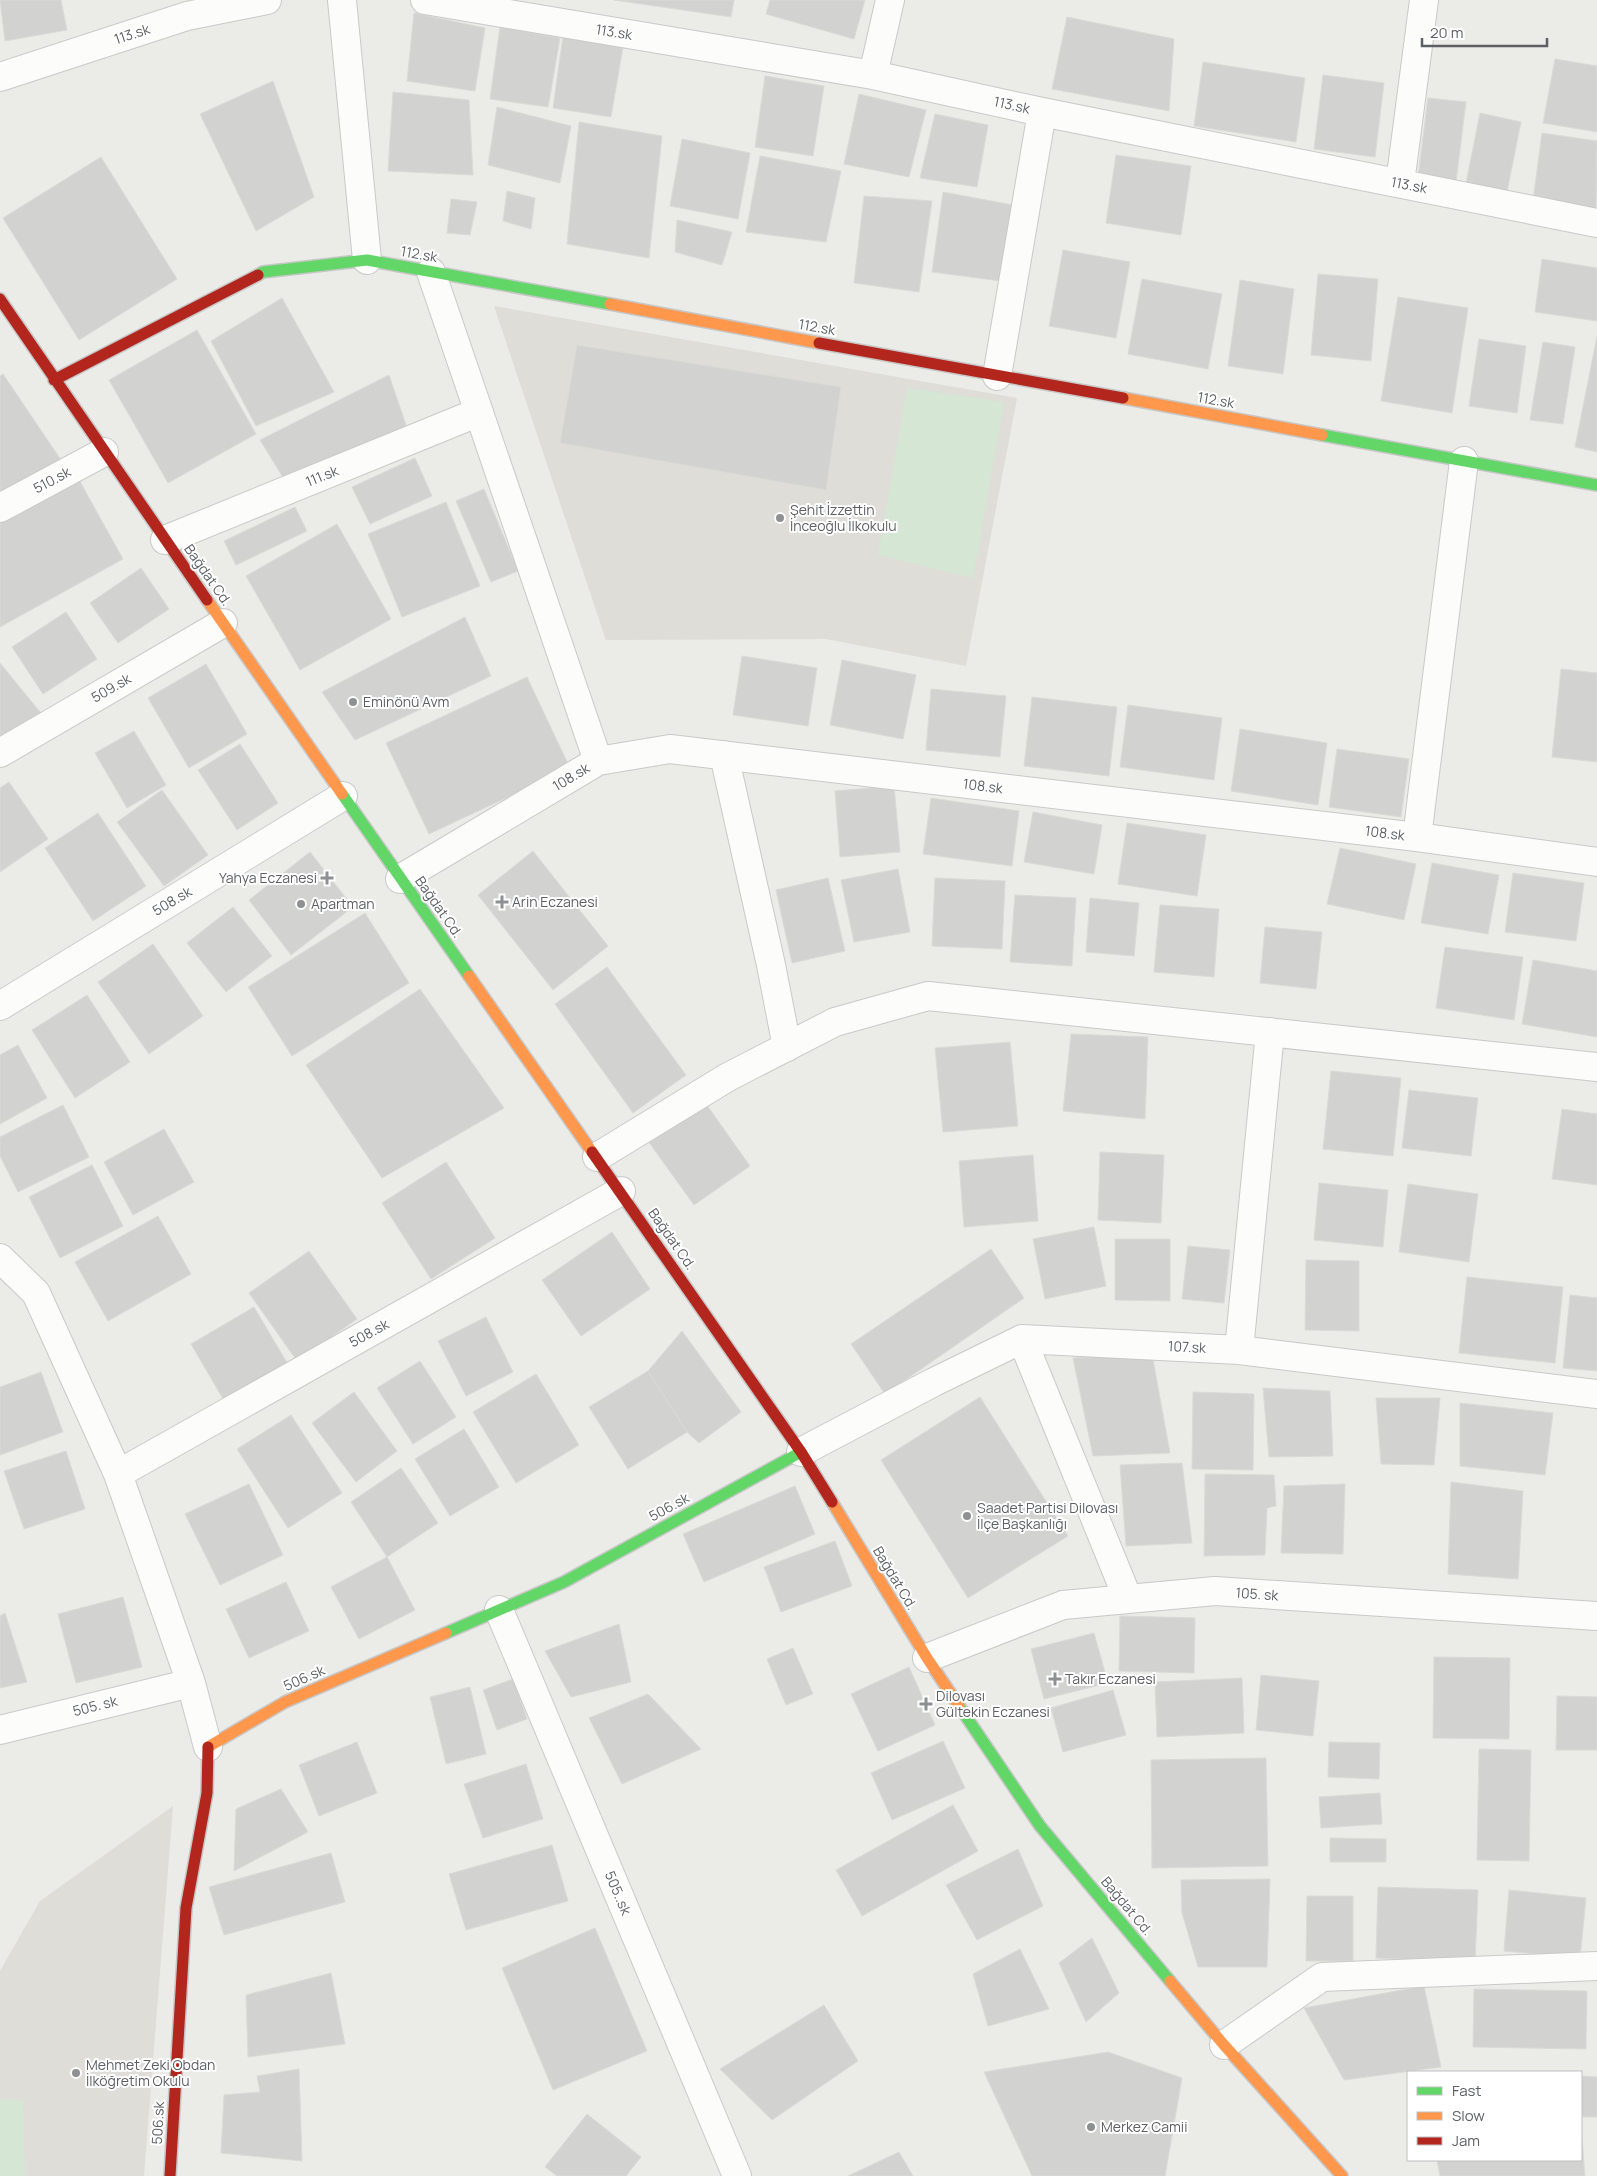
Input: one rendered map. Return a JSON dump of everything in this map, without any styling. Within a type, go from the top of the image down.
[{"type":"street","name":"113.sk","points":[[0,77],[186,16],[267,0]]},
{"type":"street","points":[[342,0],[367,260]]},
{"type":"street","name":"113.sk","points":[[425,0],[564,12],[873,75],[1042,112],[1597,223]]},
{"type":"street","points":[[873,75],[890,0]]},
{"type":"street","points":[[1400,184],[1424,0]]},
{"type":"street","points":[[997,376],[1042,112]]},
{"type":"street","name":"112.sk","points":[[54,380],[263,272],[367,260],[1597,485]]},
{"type":"street","points":[[431,272],[598,761]]},
{"type":"street","name":"Bağdat Cd.","points":[[0,299],[54,380],[400,879],[597,1157],[801,1452],[926,1658],[1040,1826],[1224,2045],[1342,2176]]},
{"type":"street","name":"111.sk","points":[[165,540],[479,412]]},
{"type":"street","name":"510.sk","points":[[0,508],[104,452]]},
{"type":"street","points":[[1417,837],[1464,461]]},
{"type":"street","name":"509.sk","points":[[0,753],[223,623]]},
{"type":"street","name":"108.sk","points":[[400,879],[598,761],[670,748],[1417,837],[1597,862]]},
{"type":"street","points":[[724,755],[771,965],[787,1047]]},
{"type":"street","name":"508.sk","points":[[0,1006],[343,796]]},
{"type":"street","points":[[597,1157],[728,1077],[836,1022],[928,996],[1597,1067]]},
{"type":"street","points":[[1239,1350],[1270,1032]]},
{"type":"street","name":"508.sk","points":[[118,1474],[620,1191]]},
{"type":"street","points":[[0,1258],[36,1293],[118,1474],[191,1683],[208,1747]]},
{"type":"street","points":[[1022,1339],[1128,1599]]},
{"type":"street","name":"107.sk","points":[[801,1452],[934,1382],[1022,1339],[1239,1350],[1597,1394]]},
{"type":"street","name":"506.sk","points":[[170,2176],[186,1908],[207,1793],[208,1747],[285,1702],[564,1582],[801,1452]]},
{"type":"street","name":"105. sk","points":[[926,1658],[1063,1605],[1215,1591],[1597,1616]]},
{"type":"street","name":"505..sk","points":[[499,1610],[737,2176]]},
{"type":"street","name":"505. sk","points":[[0,1730],[191,1683]]},
{"type":"street","points":[[1224,2045],[1322,1977],[1597,1966]]},
{"type":"shaded area","name":"Şehit İzzettin İnceoğlu İlkokulu","points":[[494,306],[1017,398],[966,666],[826,639],[606,640]]},
{"type":"shaded area","name":"Mehmet Zeki Obdan İlköğretim Okulu","points":[[173,1806],[144,2176],[0,2176],[0,1971],[40,1901]]},
{"type":"green space","points":[[907,388],[1004,402],[973,578],[878,555]]},
{"type":"green space","points":[[0,2099],[23,2100],[25,2176],[0,2176]]},
{"type":"building","points":[[0,0],[61,0],[67,30],[5,41]]},
{"type":"building","points":[[614,0],[734,0],[731,17]]},
{"type":"building","points":[[770,0],[865,0],[854,39],[766,14]]},
{"type":"building","points":[[414,13],[485,28],[475,91],[407,81]]},
{"type":"building","points":[[1067,17],[1174,39],[1169,111],[1052,89]]},
{"type":"building","points":[[500,27],[560,38],[548,107],[490,99]]},
{"type":"building","points":[[563,36],[623,47],[611,117],[553,108]]},
{"type":"building","points":[[1555,59],[1597,66],[1597,132],[1543,123]]},
{"type":"building","points":[[1203,62],[1305,78],[1296,142],[1194,126]]},
{"type":"building","points":[[1323,75],[1384,83],[1375,157],[1314,149]]},
{"type":"building","points":[[765,76],[824,86],[813,156],[755,147]]},
{"type":"building","points":[[273,81],[314,197],[256,231],[200,114]]},
{"type":"building","points":[[393,92],[469,100],[473,175],[388,171]]},
{"type":"building","points":[[859,94],[926,110],[909,177],[844,164]]},
{"type":"building","points":[[1428,98],[1466,102],[1456,182],[1418,177]]},
{"type":"building","points":[[497,107],[571,126],[560,183],[488,165]]},
{"type":"building","points":[[1480,113],[1521,122],[1506,197],[1465,188]]},
{"type":"building","points":[[935,114],[988,125],[977,187],[920,178]]},
{"type":"building","points":[[579,122],[662,136],[649,258],[567,244]]},
{"type":"building","points":[[1542,133],[1597,141],[1596,208],[1533,200]]},
{"type":"building","points":[[682,139],[750,153],[738,219],[670,206]]},
{"type":"building","points":[[1116,155],[1191,166],[1181,235],[1106,223]]},
{"type":"building","points":[[760,156],[841,171],[826,242],[746,232]]},
{"type":"building","points":[[101,157],[177,279],[79,340],[3,218]]},
{"type":"building","points":[[507,191],[535,198],[531,229],[503,221]]},
{"type":"building","points":[[943,192],[1013,205],[1001,281],[932,272]]},
{"type":"building","points":[[864,196],[932,201],[919,292],[854,283]]},
{"type":"building","points":[[451,199],[477,202],[470,235],[447,233]]},
{"type":"building","points":[[677,220],[732,232],[722,265],[675,252]]},
{"type":"building","points":[[1063,250],[1130,262],[1116,338],[1049,326]]},
{"type":"building","points":[[1542,259],[1597,268],[1597,321],[1535,312]]},
{"type":"building","points":[[1318,274],[1378,279],[1371,361],[1311,355]]},
{"type":"building","points":[[1142,279],[1222,294],[1208,369],[1128,354]]},
{"type":"building","points":[[1240,280],[1294,289],[1283,374],[1228,366]]},
{"type":"building","points":[[1398,297],[1468,308],[1452,413],[1381,401]]},
{"type":"building","points":[[282,298],[334,392],[256,426],[211,341]]},
{"type":"building","points":[[197,330],[256,434],[168,483],[109,380]]},
{"type":"building","points":[[1597,336],[1597,452],[1575,447]]},
{"type":"building","points":[[1479,339],[1526,346],[1517,413],[1469,406]]},
{"type":"building","points":[[1543,342],[1575,347],[1563,424],[1530,420]]},
{"type":"building","points":[[577,345],[841,387],[826,490],[560,443]]},
{"type":"building","points":[[3,374],[61,460],[0,501],[0,376]]},
{"type":"building","points":[[389,375],[408,431],[284,479],[260,440]]},
{"type":"building","points":[[415,458],[432,496],[370,524],[352,487]]},
{"type":"building","points":[[78,478],[123,559],[0,627],[0,522]]},
{"type":"building","points":[[484,489],[518,571],[491,582],[456,501]]},
{"type":"building","points":[[446,502],[480,586],[402,617],[368,534]]},
{"type":"building","points":[[295,507],[307,531],[236,565],[224,541]]},
{"type":"building","points":[[337,524],[391,619],[300,670],[246,576]]},
{"type":"building","points":[[141,568],[169,609],[118,643],[90,603]]},
{"type":"building","points":[[66,612],[97,659],[43,694],[12,647]]},
{"type":"building","points":[[465,617],[491,676],[355,740],[322,692]]},
{"type":"building","points":[[742,656],[817,668],[808,726],[733,715]]},
{"type":"building","points":[[842,660],[916,675],[903,739],[830,725]]},
{"type":"building","points":[[0,663],[45,718],[0,741]]},
{"type":"building","points":[[206,664],[247,734],[189,768],[148,698]]},
{"type":"building","points":[[1561,669],[1597,673],[1597,762],[1552,757]]},
{"type":"building","points":[[527,677],[570,768],[429,834],[386,743]]},
{"type":"building","points":[[931,689],[1006,696],[1000,757],[926,750]]},
{"type":"building","points":[[1032,697],[1117,707],[1109,776],[1024,766]]},
{"type":"building","points":[[1128,705],[1222,718],[1214,780],[1120,767]]},
{"type":"building","points":[[1240,729],[1327,743],[1318,805],[1231,791]]},
{"type":"building","points":[[134,731],[166,785],[127,808],[95,753]]},
{"type":"building","points":[[240,744],[278,803],[237,830],[198,770]]},
{"type":"building","points":[[1337,749],[1409,759],[1401,817],[1329,807]]},
{"type":"building","points":[[9,782],[48,839],[0,872],[0,788]]},
{"type":"building","points":[[894,786],[900,852],[840,857],[835,791]]},
{"type":"building","points":[[162,790],[208,855],[164,886],[117,822]]},
{"type":"building","points":[[931,798],[1019,811],[1012,866],[923,854]]},
{"type":"building","points":[[1033,812],[1102,825],[1094,874],[1024,862]]},
{"type":"building","points":[[98,813],[146,886],[93,921],[45,848]]},
{"type":"building","points":[[1127,823],[1206,835],[1197,896],[1118,884]]},
{"type":"building","points":[[1340,848],[1416,864],[1404,920],[1327,904]]},
{"type":"building","points":[[533,851],[608,946],[553,990],[478,895]]},
{"type":"building","name":"Apartman","points":[[310,852],[353,907],[291,955],[249,900]]},
{"type":"building","points":[[1432,863],[1499,875],[1488,934],[1421,923]]},
{"type":"building","points":[[898,869],[910,932],[854,942],[841,880]]},
{"type":"building","points":[[1513,873],[1584,883],[1576,941],[1505,932]]},
{"type":"building","points":[[828,878],[845,951],[792,963],[776,890]]},
{"type":"building","points":[[935,878],[1005,881],[1002,949],[932,946]]},
{"type":"building","points":[[1015,895],[1076,898],[1072,966],[1010,962]]},
{"type":"building","points":[[1090,898],[1139,903],[1134,956],[1086,952]]},
{"type":"building","points":[[1160,905],[1219,909],[1214,977],[1154,972]]},
{"type":"building","points":[[233,907],[272,956],[226,992],[187,943]]},
{"type":"building","points":[[365,913],[409,983],[292,1056],[248,987]]},
{"type":"building","points":[[1265,927],[1322,932],[1316,989],[1260,983]]},
{"type":"building","points":[[153,944],[203,1016],[149,1054],[98,982]]},
{"type":"building","points":[[1445,947],[1523,957],[1514,1020],[1436,1008]]},
{"type":"building","points":[[1533,960],[1597,971],[1597,1037],[1522,1024]]},
{"type":"building","points":[[607,967],[686,1075],[633,1113],[555,1004]]},
{"type":"building","points":[[420,989],[504,1108],[382,1178],[306,1065]]},
{"type":"building","points":[[87,995],[130,1062],[75,1098],[32,1030]]},
{"type":"building","points":[[1071,1034],[1148,1037],[1145,1119],[1063,1111]]},
{"type":"building","points":[[1010,1042],[1018,1126],[943,1132],[935,1048]]},
{"type":"building","points":[[18,1045],[47,1098],[0,1124],[0,1055]]},
{"type":"building","points":[[1331,1071],[1401,1078],[1393,1156],[1323,1149]]},
{"type":"building","points":[[1409,1090],[1478,1098],[1471,1156],[1402,1148]]},
{"type":"building","points":[[704,1101],[750,1166],[694,1205],[648,1141]]},
{"type":"building","points":[[63,1105],[89,1157],[18,1192],[0,1156],[0,1137]]},
{"type":"building","points":[[1562,1109],[1597,1114],[1597,1185],[1552,1179]]},
{"type":"building","points":[[164,1129],[194,1182],[133,1215],[104,1162]]},
{"type":"building","points":[[1100,1152],[1164,1155],[1161,1223],[1098,1220]]},
{"type":"building","points":[[1033,1155],[1038,1221],[964,1227],[959,1161]]},
{"type":"building","points":[[446,1162],[495,1238],[431,1279],[382,1203]]},
{"type":"building","points":[[92,1165],[123,1226],[60,1258],[29,1197]]},
{"type":"building","points":[[1319,1183],[1388,1190],[1383,1247],[1314,1240]]},
{"type":"building","points":[[1408,1184],[1478,1194],[1469,1262],[1399,1252]]},
{"type":"building","points":[[158,1216],[191,1274],[108,1321],[75,1262]]},
{"type":"building","points":[[1094,1227],[1106,1286],[1045,1299],[1033,1239]]},
{"type":"building","points":[[612,1232],[650,1289],[581,1336],[542,1280]]},
{"type":"building","points":[[1115,1239],[1170,1239],[1170,1301],[1115,1300]]},
{"type":"building","points":[[1188,1246],[1230,1250],[1224,1303],[1182,1299]]},
{"type":"building","points":[[991,1249],[1024,1298],[885,1394],[851,1344]]},
{"type":"building","points":[[309,1251],[357,1319],[297,1361],[249,1293]]},
{"type":"building","points":[[1306,1260],[1359,1261],[1359,1331],[1305,1330]]},
{"type":"building","points":[[1467,1277],[1563,1287],[1555,1363],[1459,1353]]},
{"type":"building","points":[[1570,1295],[1597,1298],[1597,1371],[1563,1368]]},
{"type":"building","points":[[254,1307],[289,1366],[226,1404],[191,1344]]},
{"type":"building","points":[[486,1317],[513,1372],[466,1396],[438,1341]]},
{"type":"building","points":[[682,1331],[741,1412],[699,1443],[687,1432],[648,1371]]},
{"type":"building","points":[[1152,1354],[1170,1453],[1093,1456],[1073,1358]]},
{"type":"building","points":[[420,1361],[456,1417],[413,1444],[377,1388]]},
{"type":"building","points":[[648,1371],[687,1432],[628,1469],[589,1407]]},
{"type":"building","points":[[41,1372],[63,1432],[0,1455],[0,1387]]},
{"type":"building","points":[[536,1374],[579,1445],[516,1483],[473,1412]]},
{"type":"building","points":[[1263,1388],[1330,1391],[1333,1456],[1269,1457]]},
{"type":"building","points":[[354,1392],[397,1451],[356,1482],[312,1423]]},
{"type":"building","points":[[1193,1392],[1254,1394],[1253,1470],[1192,1469]]},
{"type":"building","points":[[980,1397],[1068,1536],[968,1598],[881,1460]]},
{"type":"building","points":[[1376,1398],[1440,1398],[1434,1465],[1381,1464]]},
{"type":"building","points":[[1460,1403],[1553,1413],[1545,1475],[1460,1466]]},
{"type":"building","points":[[291,1415],[342,1493],[288,1528],[237,1449]]},
{"type":"building","points":[[464,1429],[499,1487],[450,1516],[415,1459]]},
{"type":"building","points":[[66,1451],[85,1509],[24,1529],[4,1471]]},
{"type":"building","points":[[1182,1463],[1192,1543],[1126,1546],[1120,1465]]},
{"type":"building","points":[[401,1468],[438,1523],[387,1557],[351,1502]]},
{"type":"building","points":[[1205,1474],[1274,1475],[1276,1506],[1267,1508],[1265,1555],[1204,1556]]},
{"type":"building","points":[[1451,1482],[1523,1491],[1518,1579],[1448,1574]]},
{"type":"building","points":[[249,1484],[283,1555],[220,1585],[185,1514]]},
{"type":"building","points":[[1345,1484],[1343,1554],[1281,1553],[1284,1486]]},
{"type":"building","points":[[795,1486],[815,1534],[704,1582],[683,1534]]},
{"type":"building","points":[[835,1541],[852,1586],[781,1612],[764,1567]]},
{"type":"building","points":[[387,1557],[415,1610],[359,1639],[331,1587]]},
{"type":"building","points":[[286,1582],[309,1631],[249,1658],[226,1609]]},
{"type":"building","points":[[123,1597],[142,1667],[76,1683],[58,1614]]},
{"type":"building","points":[[5,1613],[27,1682],[0,1688],[0,1616]]},
{"type":"building","points":[[1120,1616],[1195,1618],[1194,1673],[1119,1671]]},
{"type":"building","points":[[619,1624],[631,1682],[571,1697],[545,1651]]},
{"type":"building","points":[[1094,1633],[1108,1683],[1044,1699],[1031,1649]]},
{"type":"building","points":[[793,1648],[813,1694],[786,1705],[767,1659]]},
{"type":"building","points":[[1434,1657],[1510,1658],[1509,1739],[1433,1738]]},
{"type":"building","points":[[909,1667],[935,1725],[878,1751],[851,1694]]},
{"type":"building","points":[[1261,1675],[1319,1681],[1313,1736],[1256,1730]]},
{"type":"building","points":[[1242,1678],[1244,1733],[1157,1737],[1155,1682]]},
{"type":"building","points":[[513,1679],[527,1719],[497,1730],[483,1690]]},
{"type":"building","points":[[470,1687],[486,1754],[446,1764],[430,1697]]},
{"type":"building","points":[[1113,1690],[1126,1735],[1063,1752],[1051,1708]]},
{"type":"building","points":[[648,1694],[701,1749],[622,1784],[589,1718]]},
{"type":"building","points":[[1557,1696],[1597,1697],[1597,1750],[1556,1750]]},
{"type":"building","points":[[943,1741],[965,1788],[892,1820],[871,1773]]},
{"type":"building","points":[[357,1742],[377,1793],[319,1816],[299,1765]]},
{"type":"building","points":[[1329,1742],[1380,1743],[1379,1779],[1328,1777]]},
{"type":"building","points":[[1479,1749],[1531,1750],[1529,1861],[1477,1860]]},
{"type":"building","points":[[1266,1758],[1268,1866],[1152,1868],[1151,1760]]},
{"type":"building","points":[[526,1764],[543,1819],[483,1838],[464,1784]]},
{"type":"building","points":[[281,1789],[308,1832],[234,1871],[236,1809]]},
{"type":"building","points":[[1380,1793],[1382,1824],[1321,1828],[1319,1797]]},
{"type":"building","points":[[953,1805],[978,1851],[862,1916],[836,1870]]},
{"type":"building","points":[[1330,1838],[1386,1839],[1386,1862],[1330,1862]]},
{"type":"building","points":[[552,1845],[568,1901],[466,1930],[449,1874]]},
{"type":"building","points":[[1018,1849],[1043,1906],[977,1940],[946,1885]]},
{"type":"building","points":[[331,1853],[345,1902],[224,1935],[209,1887]]},
{"type":"building","points":[[1270,1879],[1267,1967],[1198,1967],[1182,1913],[1181,1880]]},
{"type":"building","points":[[1378,1887],[1478,1890],[1475,1962],[1376,1958]]},
{"type":"building","points":[[1509,1890],[1586,1898],[1580,1958],[1504,1951]]},
{"type":"building","points":[[1307,1896],[1353,1896],[1353,1961],[1306,1961]]},
{"type":"building","points":[[595,1928],[647,2051],[553,2090],[502,1968]]},
{"type":"building","points":[[1092,1938],[1119,1993],[1086,2022],[1059,1963]]},
{"type":"building","points":[[1020,1949],[1049,2009],[988,2026],[973,1974]]},
{"type":"building","points":[[331,1973],[345,2044],[248,2057],[246,1995]]},
{"type":"building","points":[[1424,1986],[1441,2067],[1344,2080],[1304,2008]]},
{"type":"building","points":[[1474,1989],[1587,1991],[1586,2049],[1473,2047]]},
{"type":"building","points":[[824,2005],[858,2061],[772,2120],[720,2069]]},
{"type":"building","name":"Merkez Camii","points":[[1108,2052],[1182,2078],[1165,2176],[1032,2176],[984,2072]]},
{"type":"building","points":[[299,2069],[302,2161],[221,2153],[224,2095],[260,2092],[257,2076]]},
{"type":"building","points":[[1582,2076],[1597,2077],[1597,2117],[1582,2117]]},
{"type":"building","points":[[587,2114],[641,2157],[626,2176],[557,2176],[545,2167]]},
{"type":"building","points":[[1582,2139],[1585,2176],[1440,2176],[1437,2161],[1582,2161]]},
{"type":"building","points":[[899,2152],[913,2176],[848,2176]]},
{"type":"traffic: fast","points":[[258,275],[263,272],[367,260],[610,304]]},
{"type":"traffic: fast","points":[[1322,435],[1597,485]]},
{"type":"traffic: fast","points":[[342,794],[469,976]]},
{"type":"traffic: fast","points":[[446,1633],[564,1582],[801,1452]]},
{"type":"traffic: fast","points":[[959,1706],[1040,1826],[1170,1981]]},
{"type":"traffic: slow","points":[[610,304],[819,343]]},
{"type":"traffic: slow","points":[[1123,398],[1322,435]]},
{"type":"traffic: slow","points":[[207,600],[342,794]]},
{"type":"traffic: slow","points":[[469,976],[592,1152]]},
{"type":"traffic: slow","points":[[832,1502],[927,1658],[959,1706]]},
{"type":"traffic: slow","points":[[208,1747],[285,1702],[446,1633]]},
{"type":"traffic: slow","points":[[1170,1981],[1224,2045],[1342,2176]]},
{"type":"traffic: jam","points":[[54,380],[258,275]]},
{"type":"traffic: jam","points":[[0,299],[207,600]]},
{"type":"traffic: jam","points":[[819,343],[1123,398]]},
{"type":"traffic: jam","points":[[592,1152],[801,1452],[832,1502]]},
{"type":"traffic: jam","points":[[170,2176],[186,1908],[207,1793],[208,1747]]},
{"type":"place","name":"Şehit İzzettin İnceoğlu İlkokulu","points":[[780,518]]},
{"type":"place","name":"Eminönü Avm","points":[[353,702]]},
{"type":"place","name":"Yahya Eczanesi","points":[[327,878]]},
{"type":"place","name":"Arin Eczanesi","points":[[502,902]]},
{"type":"place","name":"Apartman","points":[[301,904]]},
{"type":"place","name":"Saadet Partisi Dilovası İlçe Başkanlığı","points":[[967,1516]]},
{"type":"place","name":"Takır Eczanesi","points":[[1055,1679]]},
{"type":"place","name":"Dilovası Gültekin Eczanesi","points":[[926,1704]]},
{"type":"place","name":"Mehmet Zeki Obdan İlköğretim Okulu","points":[[76,2073]]},
{"type":"place","name":"Merkez Camii","points":[[1091,2127]]}]
